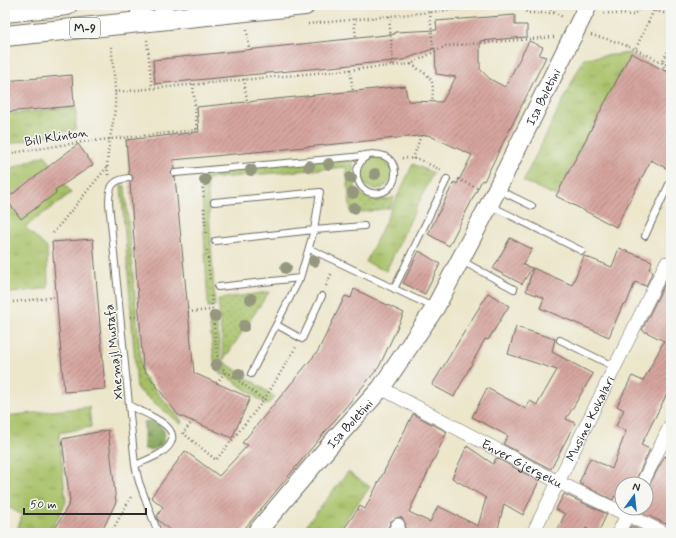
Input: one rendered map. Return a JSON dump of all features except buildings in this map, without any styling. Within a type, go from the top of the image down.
[{"type":"main road","name":"M-9","points":[[5,12],[67,5]]},
{"type":"main road","name":"M-9","points":[[5,36],[140,13],[305,5]]},
{"type":"street","name":"Isa Boletini","points":[[256,533],[336,438],[381,388],[435,308],[494,197],[588,5]]},
{"type":"street","name":"Musine Kokalari","points":[[533,533],[666,262],[671,265]]},
{"type":"street","name":"Enver Gjerqeku","points":[[381,388],[558,482],[614,506]]},
{"type":"street","points":[[646,476],[671,424]]},
{"type":"street","points":[[618,533],[627,516]]},
{"type":"street","name":"Enver Gjerqeku","points":[[636,516],[665,533]]},
{"type":"lane","points":[[174,173],[372,154],[378,154],[390,160],[396,171],[393,184],[383,192],[370,192],[360,185],[357,179],[358,166],[361,161],[372,154]]},
{"type":"lane","points":[[110,188],[119,179],[129,178]]},
{"type":"lane","points":[[394,289],[447,179]]},
{"type":"lane","points":[[644,236],[671,180]]},
{"type":"lane","name":"Xhemajl Mustafa","points":[[110,188],[109,203],[135,465],[139,482],[158,533]]},
{"type":"lane","points":[[214,202],[320,192],[310,249],[300,278],[251,374]]},
{"type":"lane","points":[[494,197],[532,206]]},
{"type":"lane","points":[[494,197],[582,251]]},
{"type":"lane","points":[[215,241],[364,226]]},
{"type":"lane","points":[[310,249],[435,308]]},
{"type":"lane","points":[[460,261],[514,289]]},
{"type":"lane","points":[[218,287],[300,278]]},
{"type":"lane","points":[[277,325],[302,338],[322,296]]},
{"type":"lane","name":"Musine Kokalari","points":[[560,340],[615,367]]},
{"type":"lane","points":[[130,406],[163,422],[172,434],[171,441],[160,453],[135,465]]},
{"type":"path","points":[[521,5],[527,13],[558,13]]},
{"type":"path","points":[[544,5],[564,17],[564,22]]},
{"type":"path","points":[[628,5],[642,7],[671,15]]},
{"type":"path","points":[[604,13],[633,15],[642,7]]},
{"type":"path","points":[[636,48],[654,10]]},
{"type":"path","points":[[430,12],[433,51]]},
{"type":"path","points":[[389,16],[393,65]]},
{"type":"path","points":[[354,19],[356,38]]},
{"type":"path","points":[[247,30],[249,50]]},
{"type":"path","points":[[590,35],[618,41],[636,48],[671,67]]},
{"type":"path","points":[[115,92],[193,84],[231,78],[244,79],[251,77],[350,69],[358,67],[411,64],[433,51],[446,46],[559,36]]},
{"type":"path","points":[[147,40],[152,88]]},
{"type":"path","points":[[110,188],[107,167],[115,92],[111,44]]},
{"type":"path","points":[[665,71],[662,62],[671,46]]},
{"type":"path","points":[[411,64],[431,77],[434,86],[432,102]]},
{"type":"path","points":[[350,69],[353,92]]},
{"type":"path","points":[[244,79],[248,102]]},
{"type":"path","name":"Bill Klinton","points":[[5,154],[109,139],[197,131],[193,84]]},
{"type":"path","points":[[413,159],[421,135]]},
{"type":"path","points":[[418,160],[434,167]]},
{"type":"path","points":[[53,233],[107,167]]},
{"type":"path","points":[[201,171],[207,240]]},
{"type":"path","points":[[457,178],[494,197]]},
{"type":"path","points":[[207,248],[210,287]]},
{"type":"path","points":[[322,296],[332,272]]},
{"type":"path","points":[[211,294],[218,365],[264,400]]},
{"type":"path","points":[[5,303],[56,297]]},
{"type":"path","points":[[188,312],[212,310]]},
{"type":"path","points":[[182,433],[216,460],[264,400],[302,338]]},
{"type":"path","points":[[217,383],[226,371]]},
{"type":"path","points":[[111,533],[139,482]]},
{"type":"green space","points":[[631,53],[556,196],[523,181],[584,58]]},
{"type":"green space","points":[[76,107],[76,129],[5,145],[5,114]]},
{"type":"green space","points":[[45,155],[71,193],[25,227],[47,248],[48,288],[5,294],[5,171]]},
{"type":"green space","points":[[353,157],[355,186],[358,191],[362,195],[378,200],[394,197],[390,208],[351,214],[346,167],[207,179],[215,306],[208,307],[201,175],[207,171]]},
{"type":"green space","points":[[376,157],[385,160],[389,164],[392,173],[389,182],[385,186],[376,189],[367,186],[363,182],[360,173],[363,164],[367,160]]},
{"type":"green space","points":[[413,164],[433,173],[386,271],[366,262]]},
{"type":"green space","points":[[121,185],[125,186],[142,375],[182,421],[181,424],[137,389]]},
{"type":"green space","points":[[269,292],[224,360],[218,299]]},
{"type":"green space","points":[[216,317],[223,376],[215,368],[209,318]]},
{"type":"green space","points":[[224,362],[275,397],[267,405],[225,375]]},
{"type":"green space","points":[[89,407],[91,427],[59,433],[66,502],[50,533],[16,533],[22,515],[5,505],[5,416]]},
{"type":"green space","points":[[153,421],[163,429],[165,435],[164,440],[158,448],[152,450],[144,449],[144,422]]},
{"type":"green space","points":[[348,472],[370,487],[336,533],[300,533]]}]
